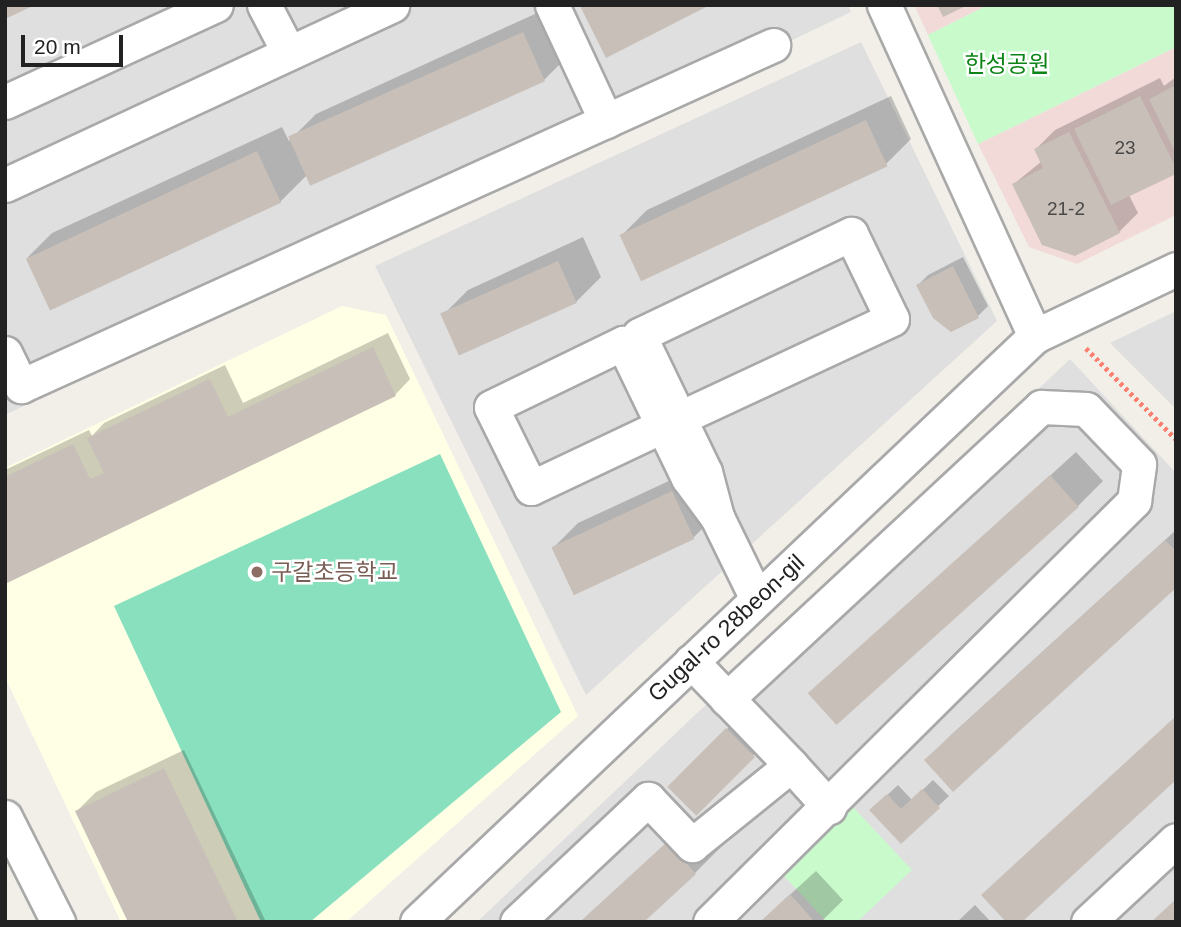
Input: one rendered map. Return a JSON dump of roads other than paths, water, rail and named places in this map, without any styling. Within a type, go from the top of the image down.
[{"type":"street","points":[[5,102],[216,5]]},
{"type":"street","points":[[264,5],[289,53]]},
{"type":"street","points":[[5,185],[392,5]]},
{"type":"street","points":[[551,5],[606,121]]},
{"type":"street","points":[[884,5],[1035,336]]},
{"type":"street","points":[[5,353],[21,386],[774,45]]},
{"type":"street","points":[[671,422],[639,335],[851,234],[892,319],[671,422],[531,488],[491,407],[623,343],[671,422],[705,471],[717,517],[757,598]]},
{"type":"street","name":"Gugal-ro 28beon-gil","points":[[417,922],[1035,336],[1176,269]]},
{"type":"street","points":[[710,922],[830,807],[1134,501],[1139,464],[1086,409],[1041,407],[727,699]]},
{"type":"street","points":[[691,661],[830,807]]},
{"type":"street","points":[[517,922],[648,799],[692,845],[791,765]]},
{"type":"street","points":[[5,817],[58,922]]},
{"type":"street","points":[[1088,922],[1176,840]]},
{"type":"place","name":"구갈초등학교","points":[[257,572]]},
{"type":"park label","name":"한성공원","points":[[1007,64]]}]
